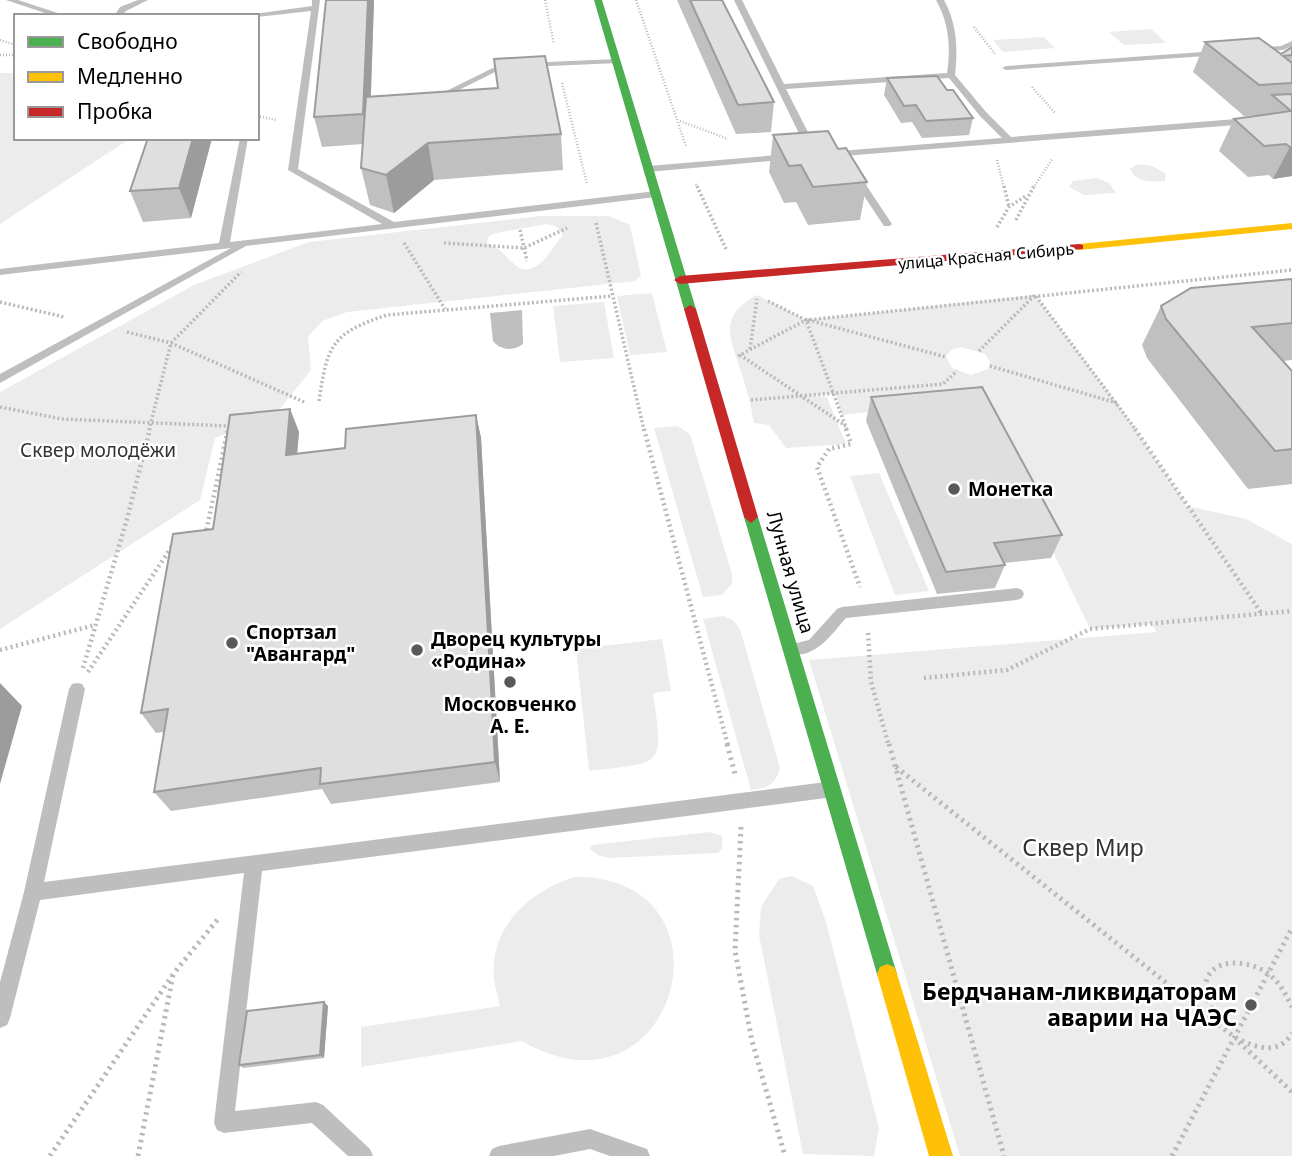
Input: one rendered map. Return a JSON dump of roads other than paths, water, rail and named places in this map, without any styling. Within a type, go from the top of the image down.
[{"type":"street","name":"Лунная улица","points":[[598,0],[941,1156]]},
{"type":"street","name":"улица Красная Сибирь","points":[[680,280],[939,261],[1292,226]]},
{"type":"lane","points":[[10,0],[56,14]]},
{"type":"lane","points":[[119,14],[123,9],[145,0]]},
{"type":"lane","points":[[738,0],[815,155]]},
{"type":"lane","points":[[940,0],[947,11],[953,40],[951,75],[1009,140]]},
{"type":"lane","points":[[255,14],[318,3],[293,170],[392,225]]},
{"type":"lane","points":[[1242,51],[1283,48],[1292,43]]},
{"type":"lane","points":[[1010,68],[1228,52]]},
{"type":"lane","points":[[423,112],[426,103],[501,66],[615,61]]},
{"type":"lane","points":[[781,87],[951,75]]},
{"type":"lane","points":[[648,169],[1266,120]]},
{"type":"lane","points":[[224,245],[244,140]]},
{"type":"lane","points":[[841,153],[887,224]]},
{"type":"lane","points":[[0,272],[656,194]]},
{"type":"lane","points":[[0,379],[248,242]]},
{"type":"lane","points":[[791,649],[813,645],[842,613],[1017,594]]},
{"type":"lane","points":[[0,1018],[33,892],[77,689]]},
{"type":"lane","points":[[33,892],[254,871],[831,789]]},
{"type":"lane","points":[[254,871],[225,1123],[316,1112],[363,1156]]},
{"type":"lane","points":[[499,1156],[590,1139],[640,1156]]},
{"type":"place","name":"Монетка","points":[[954,489]]},
{"type":"place","name":"Спортзал \"Авангард\"","points":[[232,643]]},
{"type":"place","name":"Дворец культуры «Родина»","points":[[417,650]]},
{"type":"place","name":"Московченко А. Е.","points":[[510,682]]},
{"type":"place","name":"Бердчанам-ликвидаторам аварии на ЧАЭС","points":[[1251,1005]]},
{"type":"park label","name":"Сквер молодёжи","points":[[98,450]]},
{"type":"park label","name":"Сквер Мир","points":[[1083,848]]}]
